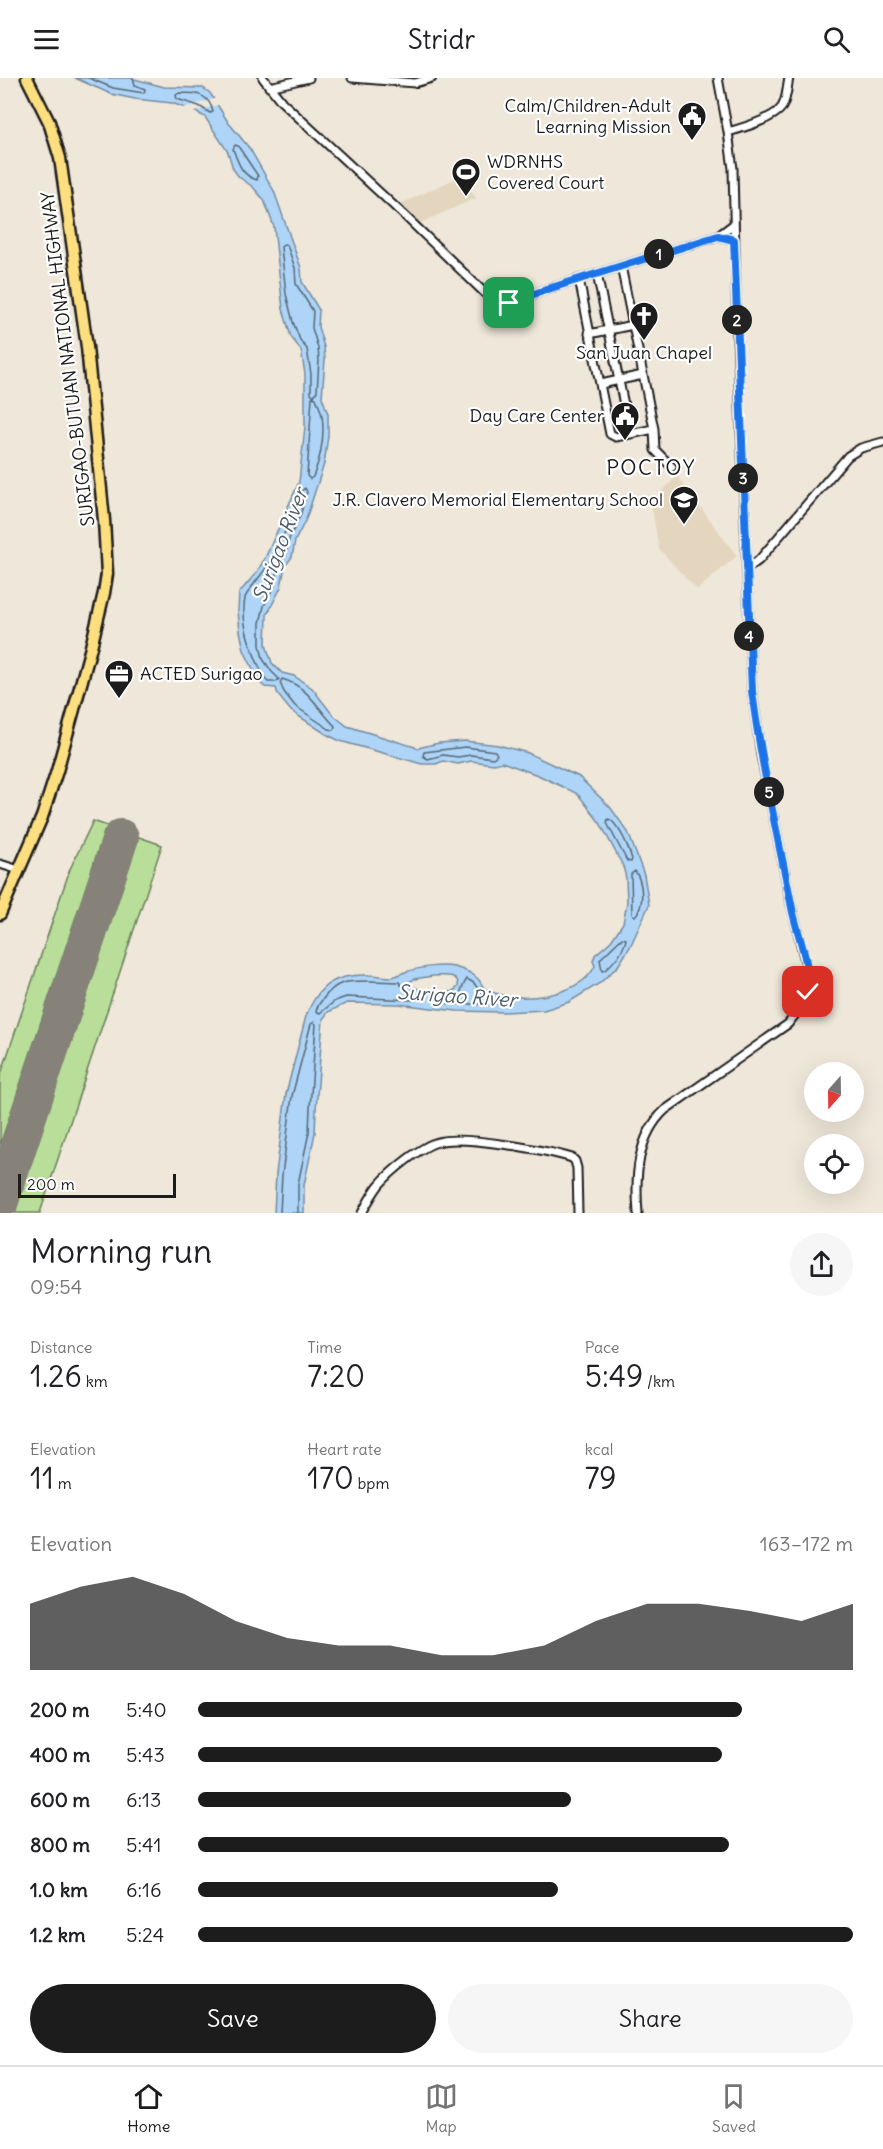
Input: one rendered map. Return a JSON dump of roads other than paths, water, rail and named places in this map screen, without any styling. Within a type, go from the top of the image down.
[{"type":"highway","name":"SURIGAO-BUTUAN NATIONAL HIGHWAY","points":[[0,914],[42,817],[57,771],[96,628],[106,574],[104,520],[87,347],[60,158],[49,122],[27,78]]},
{"type":"street","points":[[263,78],[282,102],[406,216],[494,302],[509,303],[718,236],[734,224]]},
{"type":"street","points":[[269,87],[309,78]]},
{"type":"street","points":[[352,78],[415,83],[432,78]]},
{"type":"street","points":[[638,1213],[638,1170],[645,1140],[654,1122],[664,1110],[788,1024],[801,1008],[808,992],[806,965],[791,904],[756,725],[752,691],[733,169],[718,78]]},
{"type":"street","points":[[728,132],[779,111],[784,103],[789,78]]},
{"type":"street","points":[[718,236],[734,240]]},
{"type":"street","points":[[621,266],[654,429],[655,450],[672,467]]},
{"type":"street","points":[[597,274],[630,434]]},
{"type":"street","points":[[579,279],[611,436],[654,429]]},
{"type":"street","points":[[589,334],[633,325]]},
{"type":"street","points":[[601,384],[642,375]]},
{"type":"street","points":[[747,569],[759,560],[848,456],[861,448],[883,442]]},
{"type":"street","points":[[0,864],[20,870]]},
{"type":"street","points":[[362,1213],[379,1185],[409,1159],[435,1142],[454,1140],[528,1149],[572,1158],[577,1168],[578,1213]]},
{"type":"water","name":"Surigao River","points":[[75,78],[131,78],[164,87],[203,88],[210,93],[228,122],[250,149],[274,191],[301,268],[302,282],[319,310],[318,327],[325,360],[322,397],[328,414],[328,436],[324,464],[306,519],[295,541],[292,557],[285,566],[281,587],[267,615],[266,645],[272,663],[282,673],[294,676],[312,688],[332,714],[347,726],[418,748],[439,743],[465,741],[498,745],[528,753],[579,777],[610,807],[628,832],[644,875],[649,905],[630,947],[618,966],[600,983],[569,1002],[544,1010],[504,1012],[457,1011],[398,1004],[347,1003],[328,1012],[323,1019],[315,1133],[304,1185],[304,1213],[274,1213],[276,1174],[286,1094],[306,1016],[323,989],[330,983],[347,976],[392,977],[416,969],[442,966],[454,967],[467,972],[477,978],[485,989],[499,994],[530,997],[562,991],[587,977],[595,966],[593,961],[595,955],[611,941],[623,923],[627,902],[626,878],[623,866],[600,823],[576,793],[538,775],[502,762],[494,764],[471,761],[458,764],[443,761],[436,764],[422,764],[340,741],[291,711],[278,695],[276,688],[265,687],[259,682],[244,650],[238,611],[239,593],[257,572],[266,556],[299,482],[305,427],[305,374],[301,350],[291,337],[283,309],[274,227],[264,200],[233,169],[228,152],[205,117],[172,103],[111,94]],"holes":[[[433,976],[454,977],[458,987],[453,991],[440,994],[406,984],[414,979]]]},
{"type":"place","name":"Calm/Children-Adult Learning Mission","points":[[692,142]]},
{"type":"place","name":"WDRNHS Covered Court","points":[[466,198]]},
{"type":"place","name":"San Juan Chapel","points":[[644,342]]},
{"type":"place","name":"Day Care Center","points":[[625,442]]},
{"type":"place","name":"J.R. Clavero Memorial Elementary School","points":[[684,526]]},
{"type":"place","name":"ACTED Surigao","points":[[119,700]]},
{"type":"district","name":"POCTOY","points":[[651,468]]}]
